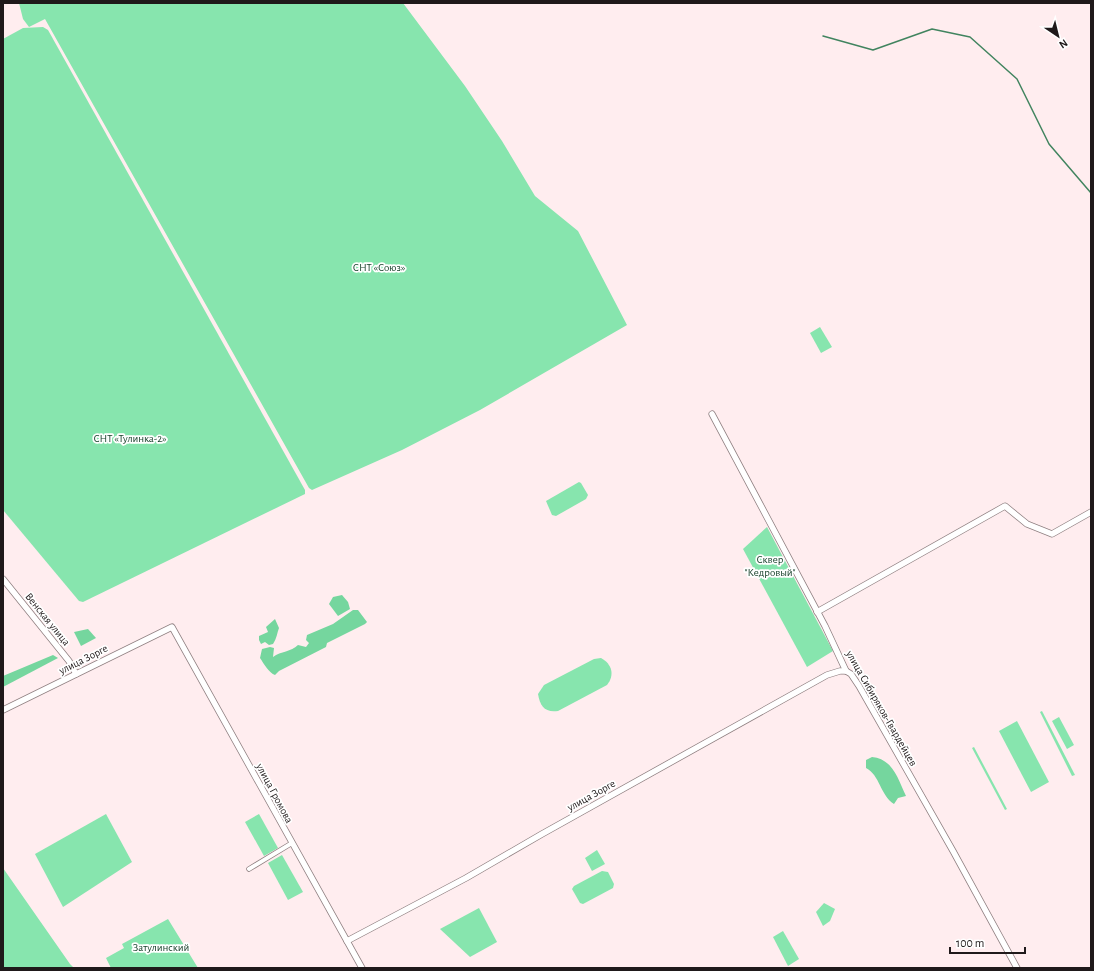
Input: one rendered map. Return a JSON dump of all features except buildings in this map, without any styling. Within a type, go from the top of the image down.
[{"type":"street","name":"улица Сибиряков-Гвардейцев","points":[[712,414],[817,612],[846,671],[851,674],[859,686],[932,813],[1017,968]]},
{"type":"street","points":[[817,612],[1005,506],[1028,524],[1052,534],[1091,512]]},
{"type":"street","name":"Венская улица","points":[[3,579],[69,661],[76,674]]},
{"type":"street","name":"улица Зорге","points":[[3,710],[172,627]]},
{"type":"street","name":"улица Громова","points":[[172,627],[362,968]]},
{"type":"street","name":"улица Зорге","points":[[347,941],[466,878],[554,827],[827,675],[840,671],[846,671]]},
{"type":"street","points":[[249,869],[292,843]]},
{"type":"green space","name":"СНТ «Союз»","points":[[19,3],[403,3],[465,86],[502,141],[535,196],[578,231],[627,325],[480,410],[402,450],[312,490],[309,488],[45,19],[29,27],[23,19]]},
{"type":"green space","name":"СНТ «Тулинка-2»","points":[[43,27],[48,30],[305,490],[305,494],[83,602],[79,601],[3,510],[3,39],[23,28]]},
{"type":"green space","points":[[820,327],[832,347],[821,353],[810,333]]},
{"type":"green space","points":[[579,482],[588,495],[586,499],[556,516],[552,515],[546,501]]},
{"type":"green space","name":"Сквер \"Кедровый\"","points":[[767,527],[833,651],[807,667],[743,549]]},
{"type":"green space","points":[[342,595],[348,602],[350,609],[338,616],[329,604],[333,597]]},
{"type":"green space","points":[[353,610],[358,610],[367,622],[365,624],[327,643],[326,647],[279,671],[275,675],[260,658],[262,649],[270,647],[274,648],[273,657],[298,645],[306,647],[309,643],[306,640],[307,635],[333,624]]},
{"type":"green space","points":[[275,619],[279,628],[273,644],[269,645],[265,642],[261,644],[259,636],[268,632],[266,627]]},
{"type":"green space","points":[[88,629],[96,638],[81,646],[74,632]]},
{"type":"green space","points":[[53,655],[58,658],[3,687],[3,676]]},
{"type":"green space","points":[[601,658],[608,663],[612,674],[607,685],[558,711],[550,711],[544,708],[540,702],[538,694],[544,685],[594,659]]},
{"type":"green space","points":[[1042,711],[1075,775],[1072,776],[1040,712]]},
{"type":"green space","points":[[1059,717],[1074,745],[1067,749],[1052,721]]},
{"type":"green space","points":[[1017,721],[1049,782],[1031,792],[999,731]]},
{"type":"green space","points":[[974,747],[1007,809],[1005,810],[972,748]]},
{"type":"green space","points":[[872,757],[885,762],[890,766],[900,783],[906,796],[898,798],[894,804],[886,796],[871,771],[866,768],[866,760]]},
{"type":"green space","points":[[106,814],[132,862],[63,907],[35,854]]},
{"type":"green space","points":[[259,814],[278,848],[264,856],[245,822]]},
{"type":"green space","points":[[597,850],[605,864],[592,871],[585,858]]},
{"type":"green space","points":[[282,855],[303,892],[288,900],[268,863]]},
{"type":"green space","points":[[3,868],[70,964],[74,968],[3,968]]},
{"type":"green space","points":[[602,871],[608,872],[614,884],[613,888],[583,904],[580,903],[572,889],[574,886]]},
{"type":"green space","points":[[824,903],[835,909],[830,921],[823,926],[816,912]]},
{"type":"green space","points":[[479,908],[497,942],[470,957],[440,929]]},
{"type":"green space","name":"Затулинский","points":[[168,919],[198,968],[111,968],[106,958],[124,948],[122,944]]},
{"type":"green space","points":[[783,931],[799,959],[788,966],[773,937]]},
{"type":"waterway","points":[[823,36],[873,50],[932,29],[970,37],[1017,79],[1049,144],[1091,193]]}]
